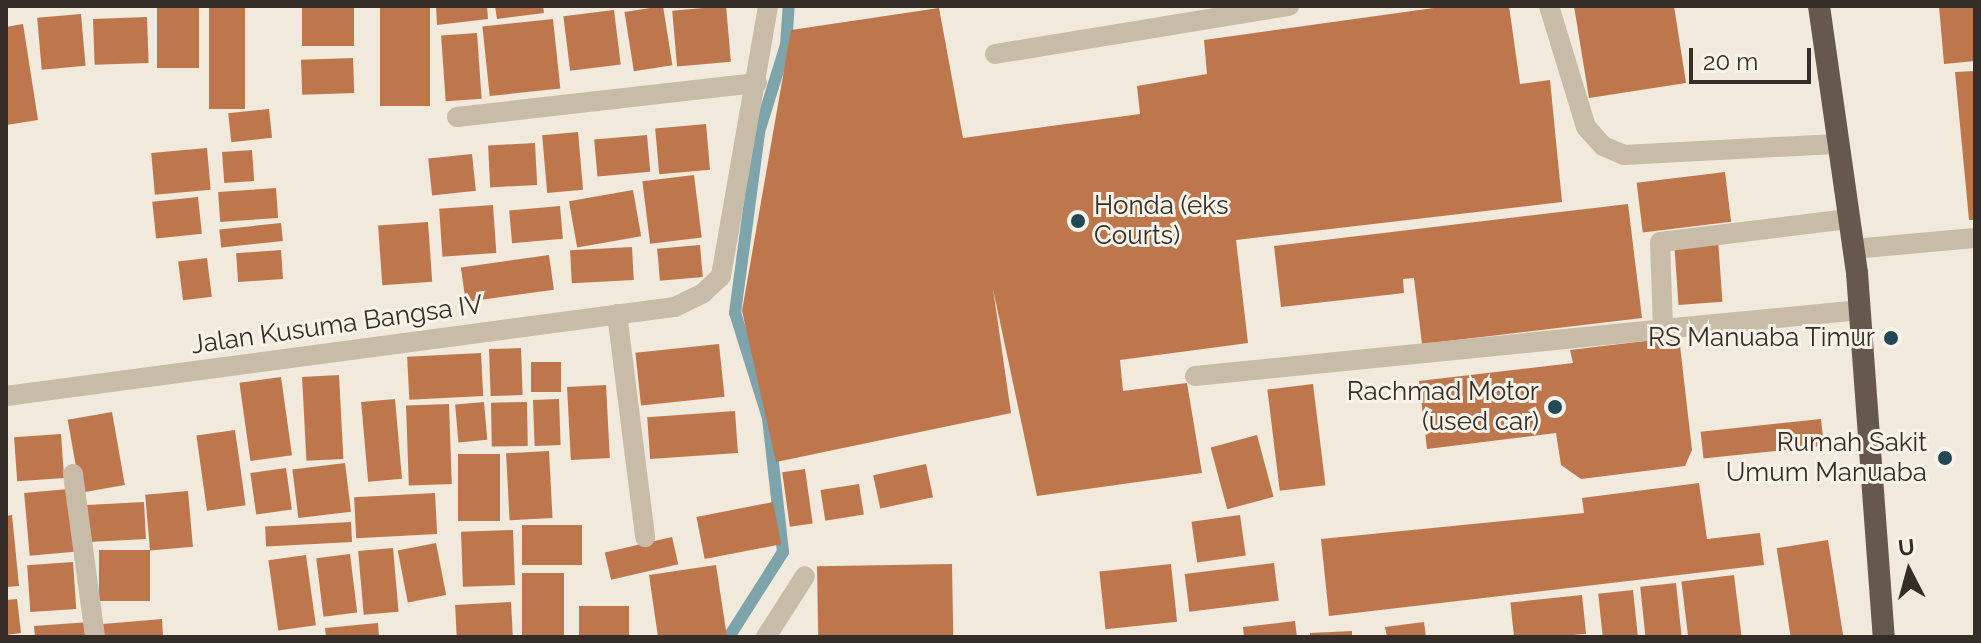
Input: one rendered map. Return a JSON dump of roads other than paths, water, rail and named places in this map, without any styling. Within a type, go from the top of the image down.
[{"type":"highway","points":[[1819,6],[1860,310],[1884,637]]},
{"type":"street","points":[[457,117],[757,83],[768,6]]},
{"type":"street","points":[[995,54],[1289,6]]},
{"type":"street","points":[[1549,6],[1586,127],[1603,146],[1624,155],[1836,144]]},
{"type":"street","name":"Jalan Kusuma Bangsa IV","points":[[6,396],[675,307],[721,276],[757,83]]},
{"type":"street","points":[[1663,329],[1660,242],[1848,219]]},
{"type":"street","points":[[1853,249],[1975,238]]},
{"type":"street","points":[[1195,376],[1860,310]]},
{"type":"street","points":[[617,314],[645,537]]},
{"type":"street","points":[[73,474],[95,637]]},
{"type":"street","points":[[766,637],[805,576]]},
{"type":"waterway","points":[[729,637],[783,552],[768,418],[735,313],[759,132],[786,45],[789,6]]},
{"type":"place","name":"Honda (eks Courts)","points":[[1078,221]]},
{"type":"place","name":"RS Manuaba Timur","points":[[1891,338]]},
{"type":"place","name":"Rachmad Motor (used car)","points":[[1555,407]]},
{"type":"place","name":"Rumah Sakit Umum Manuaba","points":[[1945,458]]}]
